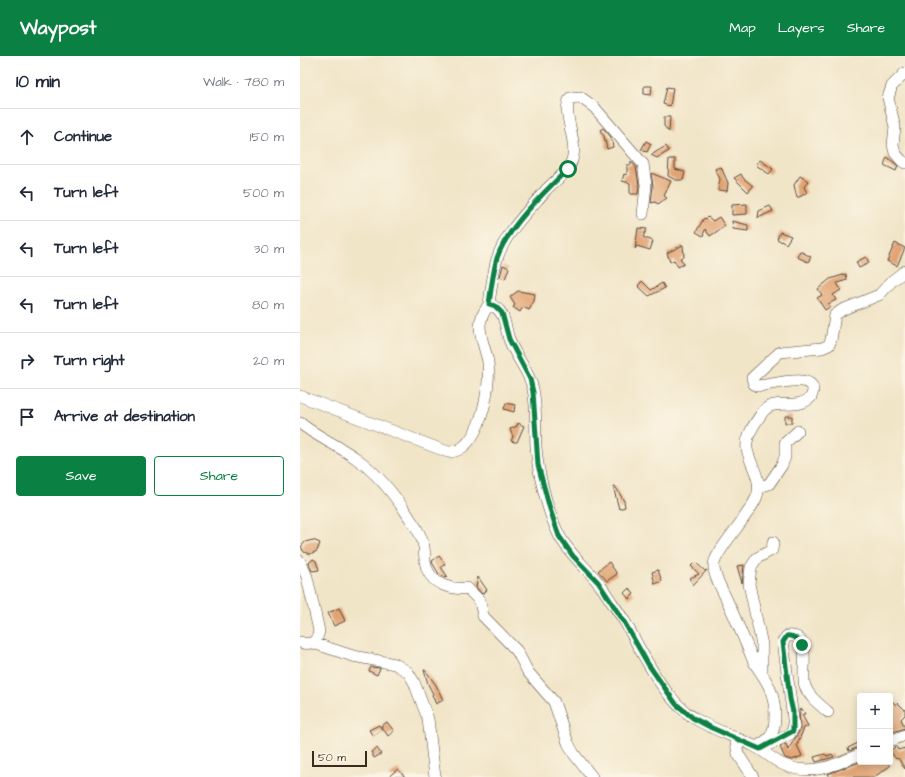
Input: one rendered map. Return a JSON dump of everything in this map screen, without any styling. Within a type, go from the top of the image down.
[{"type":"street","points":[[905,73],[892,86],[888,98],[895,126],[893,145],[898,157],[905,162]]},
{"type":"street","points":[[300,396],[448,452],[462,450],[469,441],[482,416],[488,383],[488,363],[480,328],[481,319],[489,304],[497,258],[507,238],[548,188],[568,169],[573,160],[573,136],[568,106],[570,98],[580,97],[594,107],[643,164],[646,185],[643,214]]},
{"type":"street","points":[[758,748],[769,739],[775,721],[770,689],[755,663],[721,586],[714,564],[716,556],[743,521],[757,498],[759,487],[747,449],[750,432],[766,408],[772,405],[794,405],[804,402],[811,397],[812,390],[808,382],[790,380],[757,386],[752,381],[754,374],[780,352],[822,348],[829,345],[836,315],[842,310],[879,295],[893,280],[905,271]]},
{"type":"street","points":[[489,304],[495,306],[502,313],[509,339],[530,379],[533,392],[538,465],[559,536],[573,556],[598,582],[623,620],[648,664],[676,704],[693,718],[758,748],[782,764],[807,772],[815,772],[830,767],[857,755]]},
{"type":"street","points":[[300,423],[311,432],[356,458],[373,472],[392,493],[410,518],[421,538],[426,564],[430,574],[435,580],[452,589],[467,588],[480,601],[484,616],[517,651],[528,672],[554,702],[568,743],[592,777]]},
{"type":"street","points":[[759,487],[768,485],[774,478],[784,462],[785,443],[798,431]]},
{"type":"street","points":[[762,674],[762,645],[749,584],[751,567],[757,558],[772,550],[773,542]]},
{"type":"street","points":[[300,561],[307,577],[319,631],[318,636],[313,643]]},
{"type":"street","points":[[758,748],[793,731],[793,712],[783,642],[787,636],[794,637],[802,645],[805,656],[803,679],[805,686],[818,704],[828,712]]},
{"type":"street","points":[[300,642],[309,644],[313,643],[353,656],[395,664],[408,672],[414,682],[428,719],[435,777]]},
{"type":"street","points":[[893,741],[905,735]]},
{"type":"street","points":[[735,737],[738,754],[753,777]]},
{"type":"building","points":[[644,86],[652,86],[651,95],[644,94]]},
{"type":"building","points":[[667,87],[673,88],[670,106],[663,104]]},
{"type":"building","points":[[664,117],[670,117],[669,132],[664,126]]},
{"type":"building","points":[[603,128],[611,137],[613,147],[607,149],[604,136],[600,130]]},
{"type":"building","points":[[646,141],[651,144],[647,152],[641,150]]},
{"type":"building","points":[[666,146],[669,151],[657,158],[651,155]]},
{"type":"building","points":[[887,157],[898,166],[896,171],[884,165]]},
{"type":"building","points":[[669,159],[675,159],[675,169],[685,172],[683,180],[676,180],[668,176]]},
{"type":"building","points":[[760,160],[773,169],[769,174],[756,165]]},
{"type":"building","points":[[631,161],[636,167],[639,185],[638,194],[630,194],[630,183],[622,181],[624,174],[627,175],[627,165],[631,165]]},
{"type":"building","points":[[721,167],[728,183],[727,191],[718,190],[720,179],[715,169]]},
{"type":"building","points":[[651,173],[671,181],[664,196],[667,198],[658,204],[655,202],[651,203],[653,186]]},
{"type":"building","points":[[741,174],[743,178],[753,186],[748,192],[734,178]]},
{"type":"building","points":[[800,176],[808,181],[804,187],[807,193],[797,198],[794,185]]},
{"type":"building","points":[[747,204],[747,214],[732,215],[732,205]]},
{"type":"building","points":[[770,206],[773,211],[758,218],[759,211]]},
{"type":"building","points":[[708,217],[713,221],[719,217],[725,226],[710,236],[705,229],[703,236],[696,232],[704,218],[706,219]]},
{"type":"building","points":[[732,221],[748,225],[748,231],[733,229]]},
{"type":"building","points":[[638,228],[647,229],[643,237],[653,241],[650,250],[637,246],[635,249]]},
{"type":"building","points":[[780,232],[791,236],[786,244],[777,239]]},
{"type":"building","points":[[895,243],[905,248],[897,266],[887,261]]},
{"type":"building","points":[[683,245],[684,257],[680,258],[684,264],[678,267],[674,260],[670,262],[667,253]]},
{"type":"building","points":[[800,251],[811,257],[808,262],[797,257]]},
{"type":"building","points":[[866,257],[869,263],[859,268],[856,262]]},
{"type":"building","points":[[503,265],[509,268],[505,279],[500,277]]},
{"type":"building","points":[[846,274],[847,280],[837,283],[841,290],[833,295],[836,300],[828,304],[830,307],[825,310],[817,298],[822,295],[818,289],[830,279]]},
{"type":"building","points":[[642,281],[651,290],[662,283],[665,288],[649,296],[638,286]]},
{"type":"building","points":[[518,291],[535,294],[534,301],[529,310],[523,307],[520,312],[513,307],[515,305],[510,297]]},
{"type":"building","points":[[506,403],[515,405],[514,412],[504,409]]},
{"type":"building","points":[[785,416],[792,416],[792,423],[785,423]]},
{"type":"building","points":[[518,423],[524,426],[517,442],[514,442],[511,441],[513,437],[510,429],[517,426]]},
{"type":"building","points":[[613,486],[615,486],[624,501],[625,507],[619,509]]},
{"type":"building","points":[[313,540],[320,543],[317,551],[310,554],[304,552],[301,547],[305,542]]},
{"type":"building","points":[[439,556],[445,564],[441,567],[447,576],[445,578],[439,574],[432,561]]},
{"type":"building","points":[[313,559],[316,561],[319,570],[312,571],[309,563]]},
{"type":"building","points":[[609,562],[617,574],[607,581],[598,571]]},
{"type":"building","points":[[695,562],[705,571],[707,570],[693,585],[690,578],[699,574],[691,566]]},
{"type":"building","points":[[737,566],[744,566],[742,583]]},
{"type":"building","points":[[658,570],[662,581],[655,584],[652,572]]},
{"type":"building","points":[[478,577],[487,590],[482,594],[476,587]]},
{"type":"building","points":[[629,588],[634,594],[629,599],[624,593]]},
{"type":"building","points":[[339,608],[345,621],[334,626],[328,613]]},
{"type":"building","points":[[371,667],[380,668],[377,675],[369,671]]},
{"type":"building","points":[[424,670],[436,685],[443,700],[436,704],[428,684]]},
{"type":"building","points":[[893,702],[896,705],[898,703],[905,710],[905,715],[901,719],[905,728],[893,732]]},
{"type":"building","points":[[802,709],[805,714],[802,715],[808,726],[804,728],[797,745],[802,756],[792,760],[785,758],[780,747],[786,744],[788,750],[800,730],[799,710]]},
{"type":"building","points":[[387,722],[394,731],[388,736],[381,726]]},
{"type":"building","points":[[379,725],[382,730],[373,736],[369,730]]},
{"type":"building","points":[[857,744],[857,748],[849,751],[848,748]]},
{"type":"building","points":[[896,746],[898,750],[905,748],[905,769],[898,758],[896,759],[893,755],[893,748]]},
{"type":"building","points":[[377,748],[381,754],[374,758],[371,752]]},
{"type":"building","points":[[825,754],[827,756],[832,754],[834,757],[816,762],[814,757]]},
{"type":"building","points":[[857,763],[857,765],[890,766],[874,777],[830,777],[828,774]]},
{"type":"building","points":[[398,769],[405,777],[388,777]]},
{"type":"route","points":[[568,169],[548,188],[507,238],[497,258],[489,304],[495,306],[502,313],[509,339],[530,379],[533,392],[538,465],[559,536],[573,556],[598,582],[623,620],[648,664],[676,704],[693,718],[712,728],[760,749],[790,734],[794,727],[783,642],[784,638],[787,636],[794,637],[802,645]]}]
